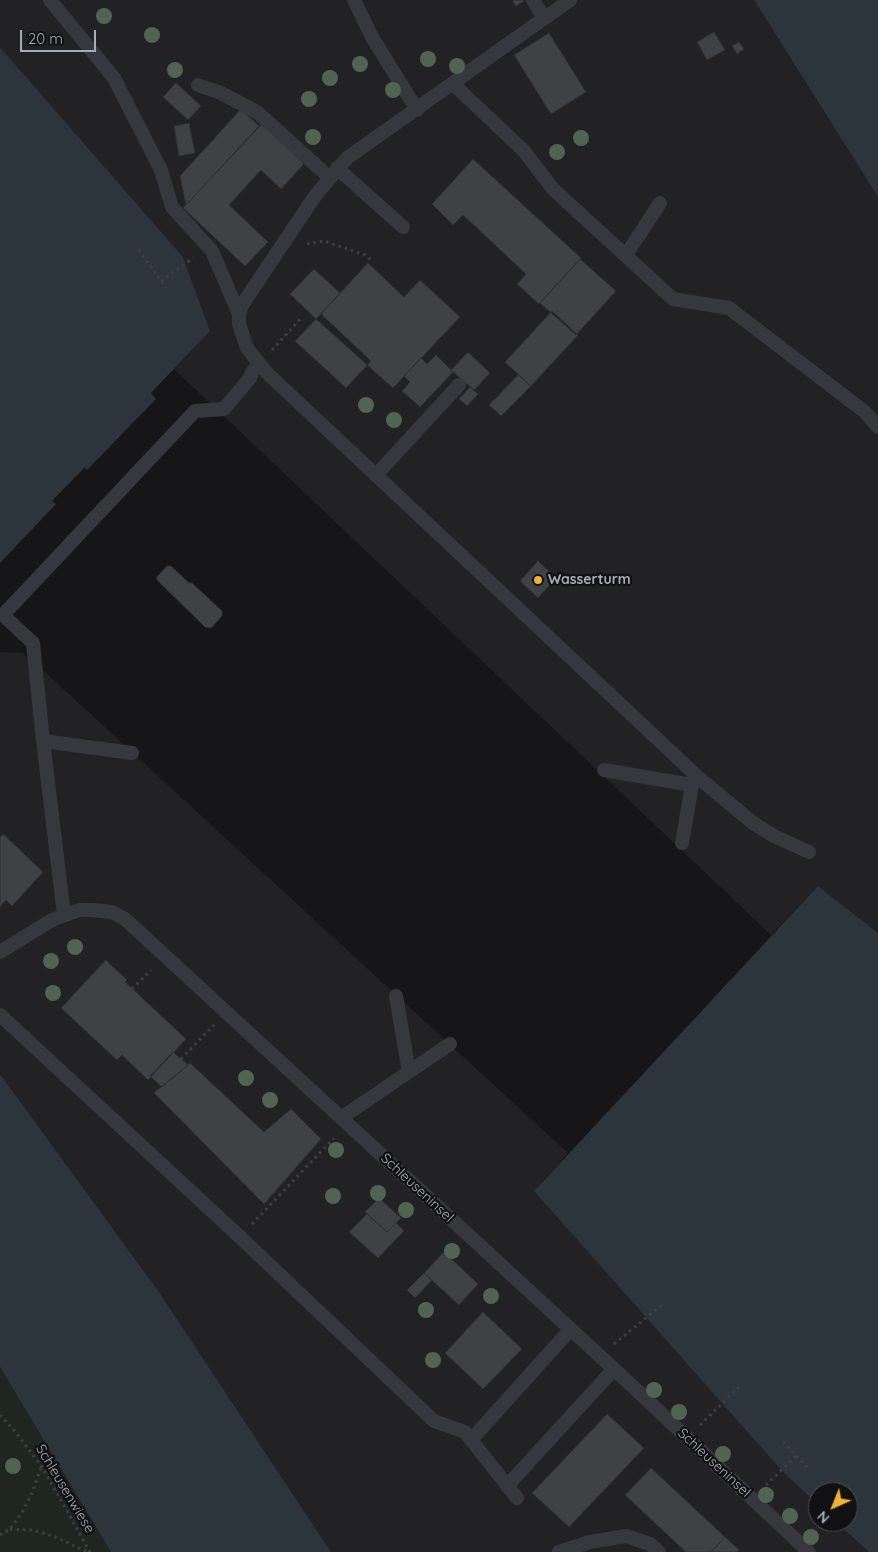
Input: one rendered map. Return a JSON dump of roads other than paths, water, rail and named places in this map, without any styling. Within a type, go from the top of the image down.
[{"type":"lane","points":[[50,0],[114,78],[161,170],[172,207],[212,251],[239,314]]},
{"type":"lane","points":[[354,0],[372,37],[417,110]]},
{"type":"lane","points":[[532,0],[544,18]]},
{"type":"lane","points":[[570,0],[417,110],[363,146],[333,173],[315,196],[242,305],[239,314],[239,324],[247,348],[259,364],[696,781],[753,823],[774,836],[809,852]]},
{"type":"lane","points":[[452,84],[524,151],[553,189],[672,298],[728,308],[865,412],[878,427]]},
{"type":"lane","points":[[198,85],[221,93],[257,112],[403,227]]},
{"type":"lane","points":[[626,255],[660,203]]},
{"type":"lane","points":[[64,914],[42,741],[33,643],[3,615],[195,411],[224,409],[259,364]]},
{"type":"lane","points":[[376,475],[459,385]]},
{"type":"lane","points":[[42,741],[132,753]]},
{"type":"lane","points":[[604,770],[696,781]]},
{"type":"lane","points":[[682,842],[696,781]]},
{"type":"lane","name":"Schleuseninsel","points":[[0,952],[52,920],[79,910],[112,912],[125,919],[614,1369],[809,1552]]},
{"type":"lane","points":[[396,996],[409,1072]]},
{"type":"lane","points":[[0,1015],[240,1237],[434,1421],[465,1432],[517,1498]]},
{"type":"lane","points":[[345,1121],[409,1072],[450,1044]]},
{"type":"lane","points":[[471,1440],[570,1330]]},
{"type":"lane","points":[[508,1486],[614,1369]]},
{"type":"lane","points":[[559,1552],[590,1542],[626,1536],[650,1544],[659,1552]]},
{"type":"place","name":"Wasserturm","points":[[538,580]]}]
